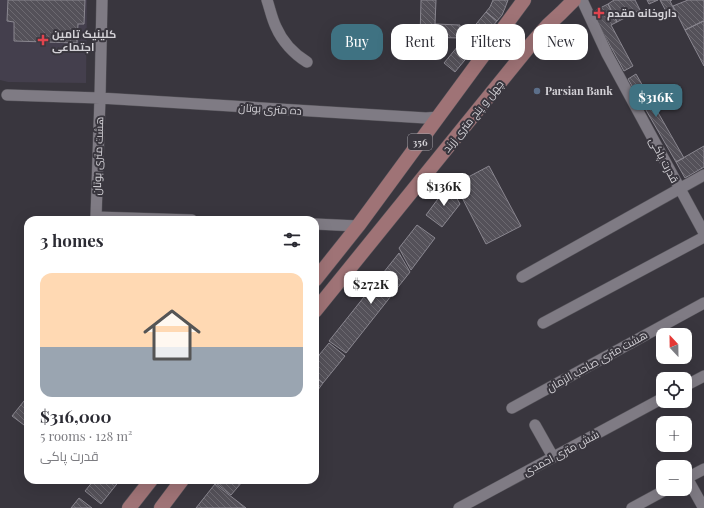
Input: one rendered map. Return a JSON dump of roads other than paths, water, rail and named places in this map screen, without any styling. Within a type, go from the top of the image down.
[{"type":"main road","points":[[549,24],[565,0]]},
{"type":"main road","name":"چهل و پنج متری زرند","points":[[549,24],[574,0]]},
{"type":"main road","name":"356","points":[[319,275],[358,226],[523,1]]},
{"type":"main road","name":"چهل و پنج متری زرند","points":[[319,305],[533,42]]},
{"type":"main road","points":[[128,508],[148,484]]},
{"type":"main road","points":[[161,508],[179,484]]},
{"type":"street","name":"هشت متری بوتان","points":[[96,216],[102,0]]},
{"type":"street","points":[[267,0],[280,35],[293,51],[307,62]]},
{"type":"street","name":"قدرت پاکی","points":[[582,0],[607,54],[704,233]]},
{"type":"street","name":"ده متری بوتان","points":[[8,95],[100,98],[426,118],[439,117]]},
{"type":"street","points":[[522,278],[704,175]]},
{"type":"street","points":[[319,224],[358,226]]},
{"type":"street","points":[[543,324],[704,237]]},
{"type":"street","name":"هشت متری صاحب الزمان","points":[[512,408],[704,303]]},
{"type":"street","points":[[692,382],[704,376]]},
{"type":"street","name":"شش متری احمدی","points":[[459,508],[656,402]]},
{"type":"street","points":[[535,425],[553,458]]},
{"type":"street","points":[[692,476],[704,469]]},
{"type":"street","points":[[692,489],[702,505]]},
{"type":"street","points":[[632,508],[656,495]]},
{"type":"place","name":"داروخانه مقدم","points":[[599,13]]},
{"type":"place","name":"کلینیک تامین اجتماعی","points":[[43,40]]},
{"type":"place","name":"Parsian Bank","points":[[537,91]]}]
